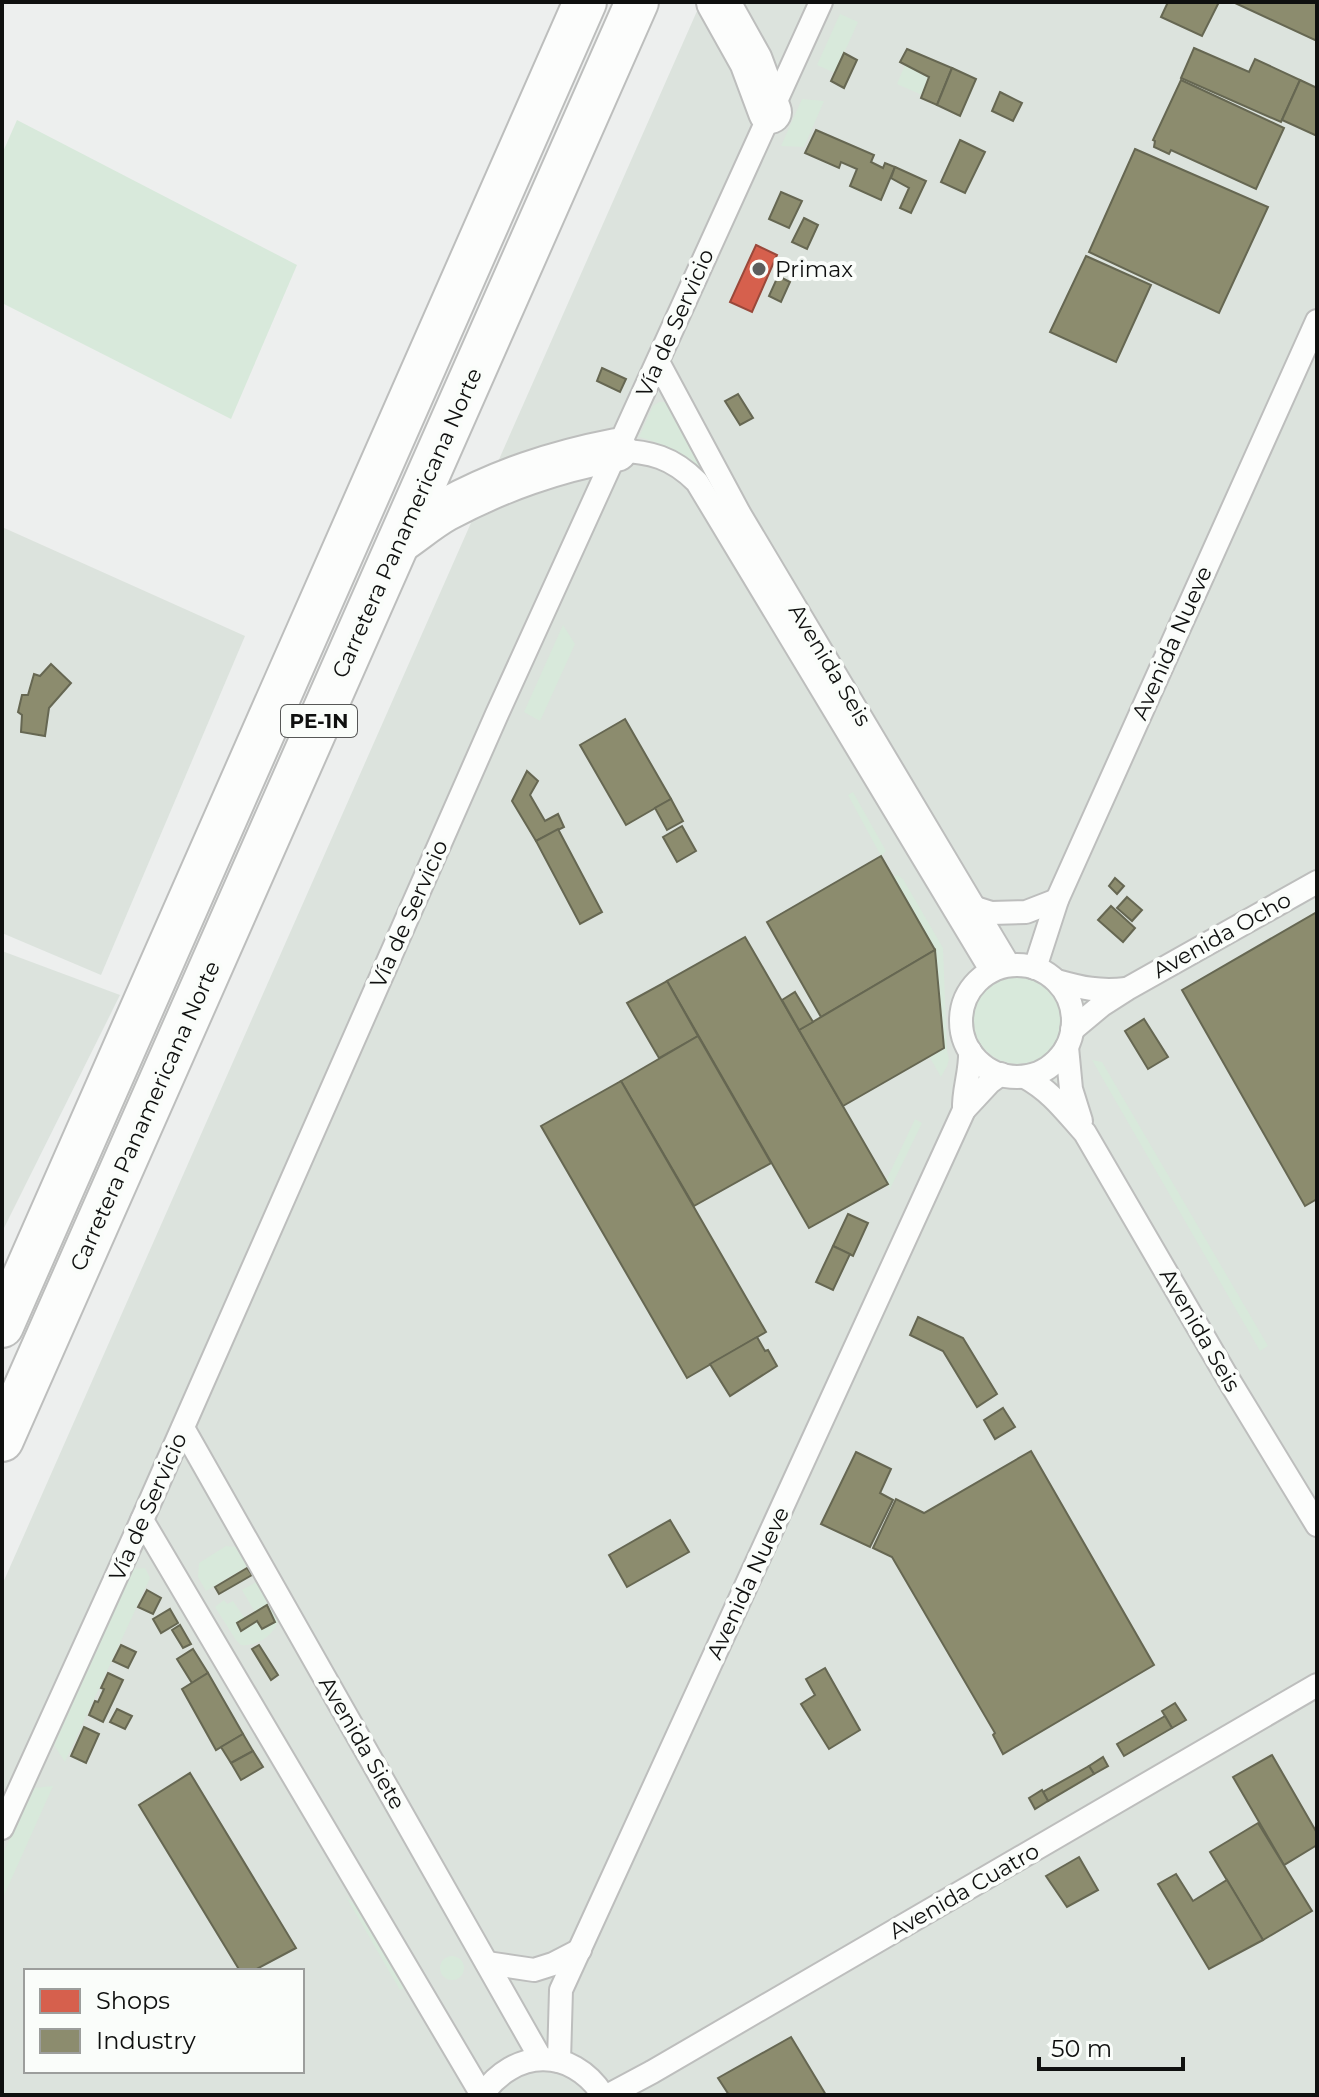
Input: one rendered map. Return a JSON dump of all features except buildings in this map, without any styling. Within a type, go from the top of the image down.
[{"type":"highway","name":"Carretera Panamericana Norte","points":[[2,1326],[585,2]]},
{"type":"highway","name":"Carretera Panamericana Norte","points":[[2,1440],[637,2]]},
{"type":"highway","points":[[718,2],[751,61],[770,112]]},
{"type":"highway","points":[[398,543],[443,511],[510,478],[571,459],[616,450]]},
{"type":"highway","points":[[241,779],[286,797]]},
{"type":"street","name":"Vía de Servicio","points":[[2,1828],[183,1428],[484,744],[821,2]]},
{"type":"street","name":"Avenida Nueve","points":[[1035,968],[1057,900],[1317,321]]},
{"type":"street","name":"Avenida Seis","points":[[658,362],[739,513],[974,907],[1000,967]]},
{"type":"street","name":"Avenida Seis","points":[[616,450],[657,455],[685,470],[697,482],[951,901],[1000,967]]},
{"type":"street","name":"Avenida Ocho","points":[[1070,1039],[1102,1005],[1127,989],[1317,882]]},
{"type":"street","points":[[951,901],[991,913],[1026,912],[1057,900]]},
{"type":"street","points":[[1026,965],[1035,968],[1057,981],[1067,995],[1073,1012],[1070,1039],[1057,1061],[1042,1071],[1025,1077],[991,1071],[966,1046],[961,1029],[961,1011],[966,994],[977,980],[1000,967],[1026,965]]},
{"type":"street","name":"Avenida Ocho","points":[[1057,981],[1103,991],[1127,989]]},
{"type":"street","name":"Avenida Seis","points":[[1070,1039],[1071,1089],[1085,1133]]},
{"type":"street","name":"Avenida Nueve","points":[[964,1110],[963,1094],[970,1051]]},
{"type":"street","name":"Avenida Nueve","points":[[550,2060],[561,1990],[964,1110],[1001,1074]]},
{"type":"street","name":"Avenida Seis","points":[[1025,1077],[1042,1086],[1085,1133],[1317,1525]]},
{"type":"street","name":"Avenida Siete","points":[[183,1428],[487,1963],[550,2060]]},
{"type":"street","points":[[142,1520],[482,2095],[493,2080],[507,2069],[523,2062],[550,2060],[573,2066],[585,2074],[603,2095]]},
{"type":"street","name":"Avenida Cuatro","points":[[609,2095],[1317,1685]]},
{"type":"street","points":[[487,1963],[534,1970],[580,1950]]},
{"type":"shaded area","points":[[701,2],[1317,2],[1317,2095],[2,2095],[2,1585]]},
{"type":"shaded area","points":[[2,527],[245,636],[101,975],[2,933]]},
{"type":"shaded area","points":[[2,951],[120,995],[2,1232]]},
{"type":"green space","points":[[840,14],[858,22],[835,73],[817,65]]},
{"type":"green space","points":[[905,65],[929,77],[922,95],[897,84]]},
{"type":"green space","points":[[802,99],[824,101],[804,147],[781,146]]},
{"type":"green space","points":[[17,120],[297,265],[231,419],[2,303],[2,154]]},
{"type":"green space","points":[[659,402],[671,408],[711,479],[678,453],[639,437],[653,406]]},
{"type":"green space","points":[[563,625],[575,644],[540,721],[524,712]]},
{"type":"green space","points":[[853,792],[886,851],[881,856],[848,795]]},
{"type":"green space","points":[[897,875],[903,879],[943,948],[949,1059],[941,1077],[929,1056],[944,1048],[935,950],[893,877]]},
{"type":"green space","points":[[1018,974],[1035,977],[1050,987],[1060,1002],[1063,1019],[1060,1036],[1050,1051],[1035,1061],[1018,1064],[1001,1061],[986,1051],[976,1036],[973,1019],[976,1002],[986,987],[1001,977]]},
{"type":"green space","points":[[1092,1060],[1102,1062],[1268,1346],[1260,1351]]},
{"type":"green space","points":[[915,1119],[922,1123],[890,1189],[886,1181]]},
{"type":"green space","points":[[226,1546],[236,1547],[248,1566],[206,1591],[198,1577],[199,1563]]},
{"type":"green space","points":[[145,1568],[150,1578],[65,1762],[54,1745],[133,1569]]},
{"type":"green space","points":[[258,1581],[279,1617],[274,1629],[265,1638],[254,1644],[241,1645],[215,1607],[224,1600],[227,1604],[233,1601],[245,1619],[237,1623],[241,1630],[257,1621],[262,1629],[275,1622],[267,1606],[255,1612],[242,1590]]},
{"type":"green space","points":[[53,1786],[2,1900],[2,1856],[32,1791]]},
{"type":"green space","points":[[345,1895],[371,1922],[409,1986],[400,1990]]},
{"type":"green space","points":[[452,1956],[463,1963],[464,1968],[457,1979],[452,1980],[441,1973],[440,1968],[447,1957]]},
{"type":"place","name":"Primax","points":[[759,269]]}]
